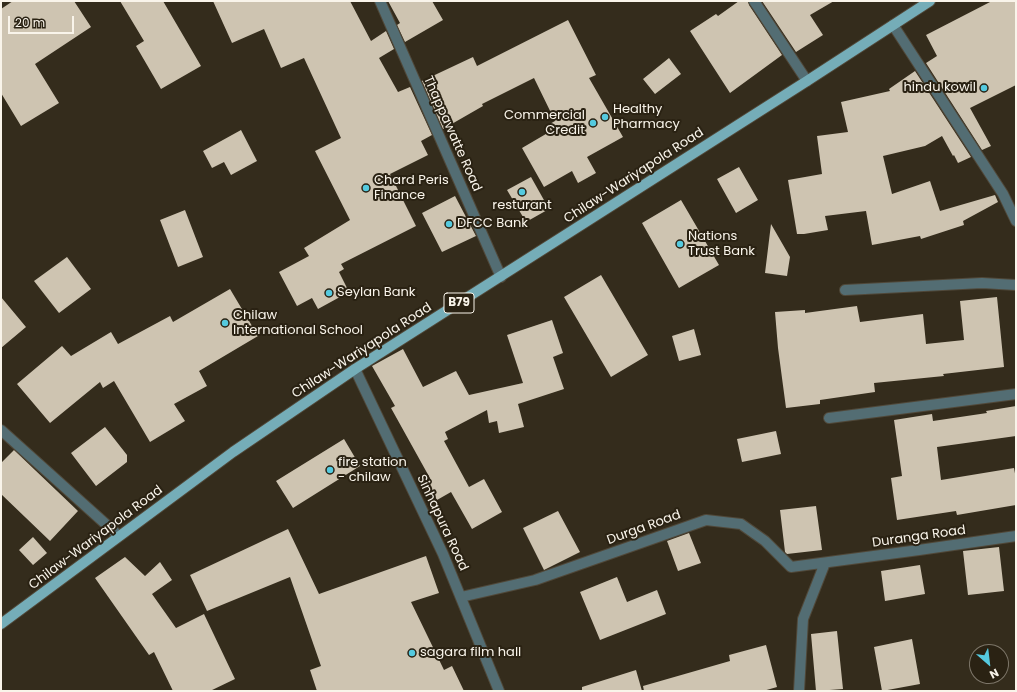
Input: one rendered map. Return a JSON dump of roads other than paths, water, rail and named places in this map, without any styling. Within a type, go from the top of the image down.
[{"type":"main road","name":"Chilaw-Wariyapola Road","points":[[1,624],[233,452],[355,369],[501,277],[930,1]]},
{"type":"street","name":"Thappawatte Road","points":[[380,1],[501,277]]},
{"type":"street","points":[[754,1],[806,81]]},
{"type":"street","points":[[893,25],[1003,194],[1016,221]]},
{"type":"street","points":[[845,290],[982,283],[1016,285]]},
{"type":"street","name":"Sinhapura Road","points":[[355,369],[444,554],[500,691]]},
{"type":"street","points":[[829,418],[1016,394]]},
{"type":"street","points":[[1,430],[119,536]]},
{"type":"street","name":"Durga Road","points":[[461,597],[535,580],[706,520],[741,524],[765,541],[791,567],[824,563]]},
{"type":"street","name":"Duranga Road","points":[[824,563],[1016,536]]},
{"type":"street","points":[[799,691],[803,619],[824,563]]},
{"type":"place","name":"hindu kowil","points":[[984,88]]},
{"type":"place","name":"Healthy Pharmacy","points":[[605,117]]},
{"type":"place","name":"Commercial Credit","points":[[593,123]]},
{"type":"place","name":"Chard Peris Finance","points":[[366,188]]},
{"type":"place","name":"resturant","points":[[522,192]]},
{"type":"place","name":"DFCC Bank","points":[[449,224]]},
{"type":"place","name":"Nations Trust Bank","points":[[680,244]]},
{"type":"place","name":"Seylan Bank","points":[[329,293]]},
{"type":"place","name":"Chilaw International School","points":[[225,323]]},
{"type":"place","name":"fire station - chilaw","points":[[330,470]]},
{"type":"place","name":"sagara film hall","points":[[412,653]]}]
